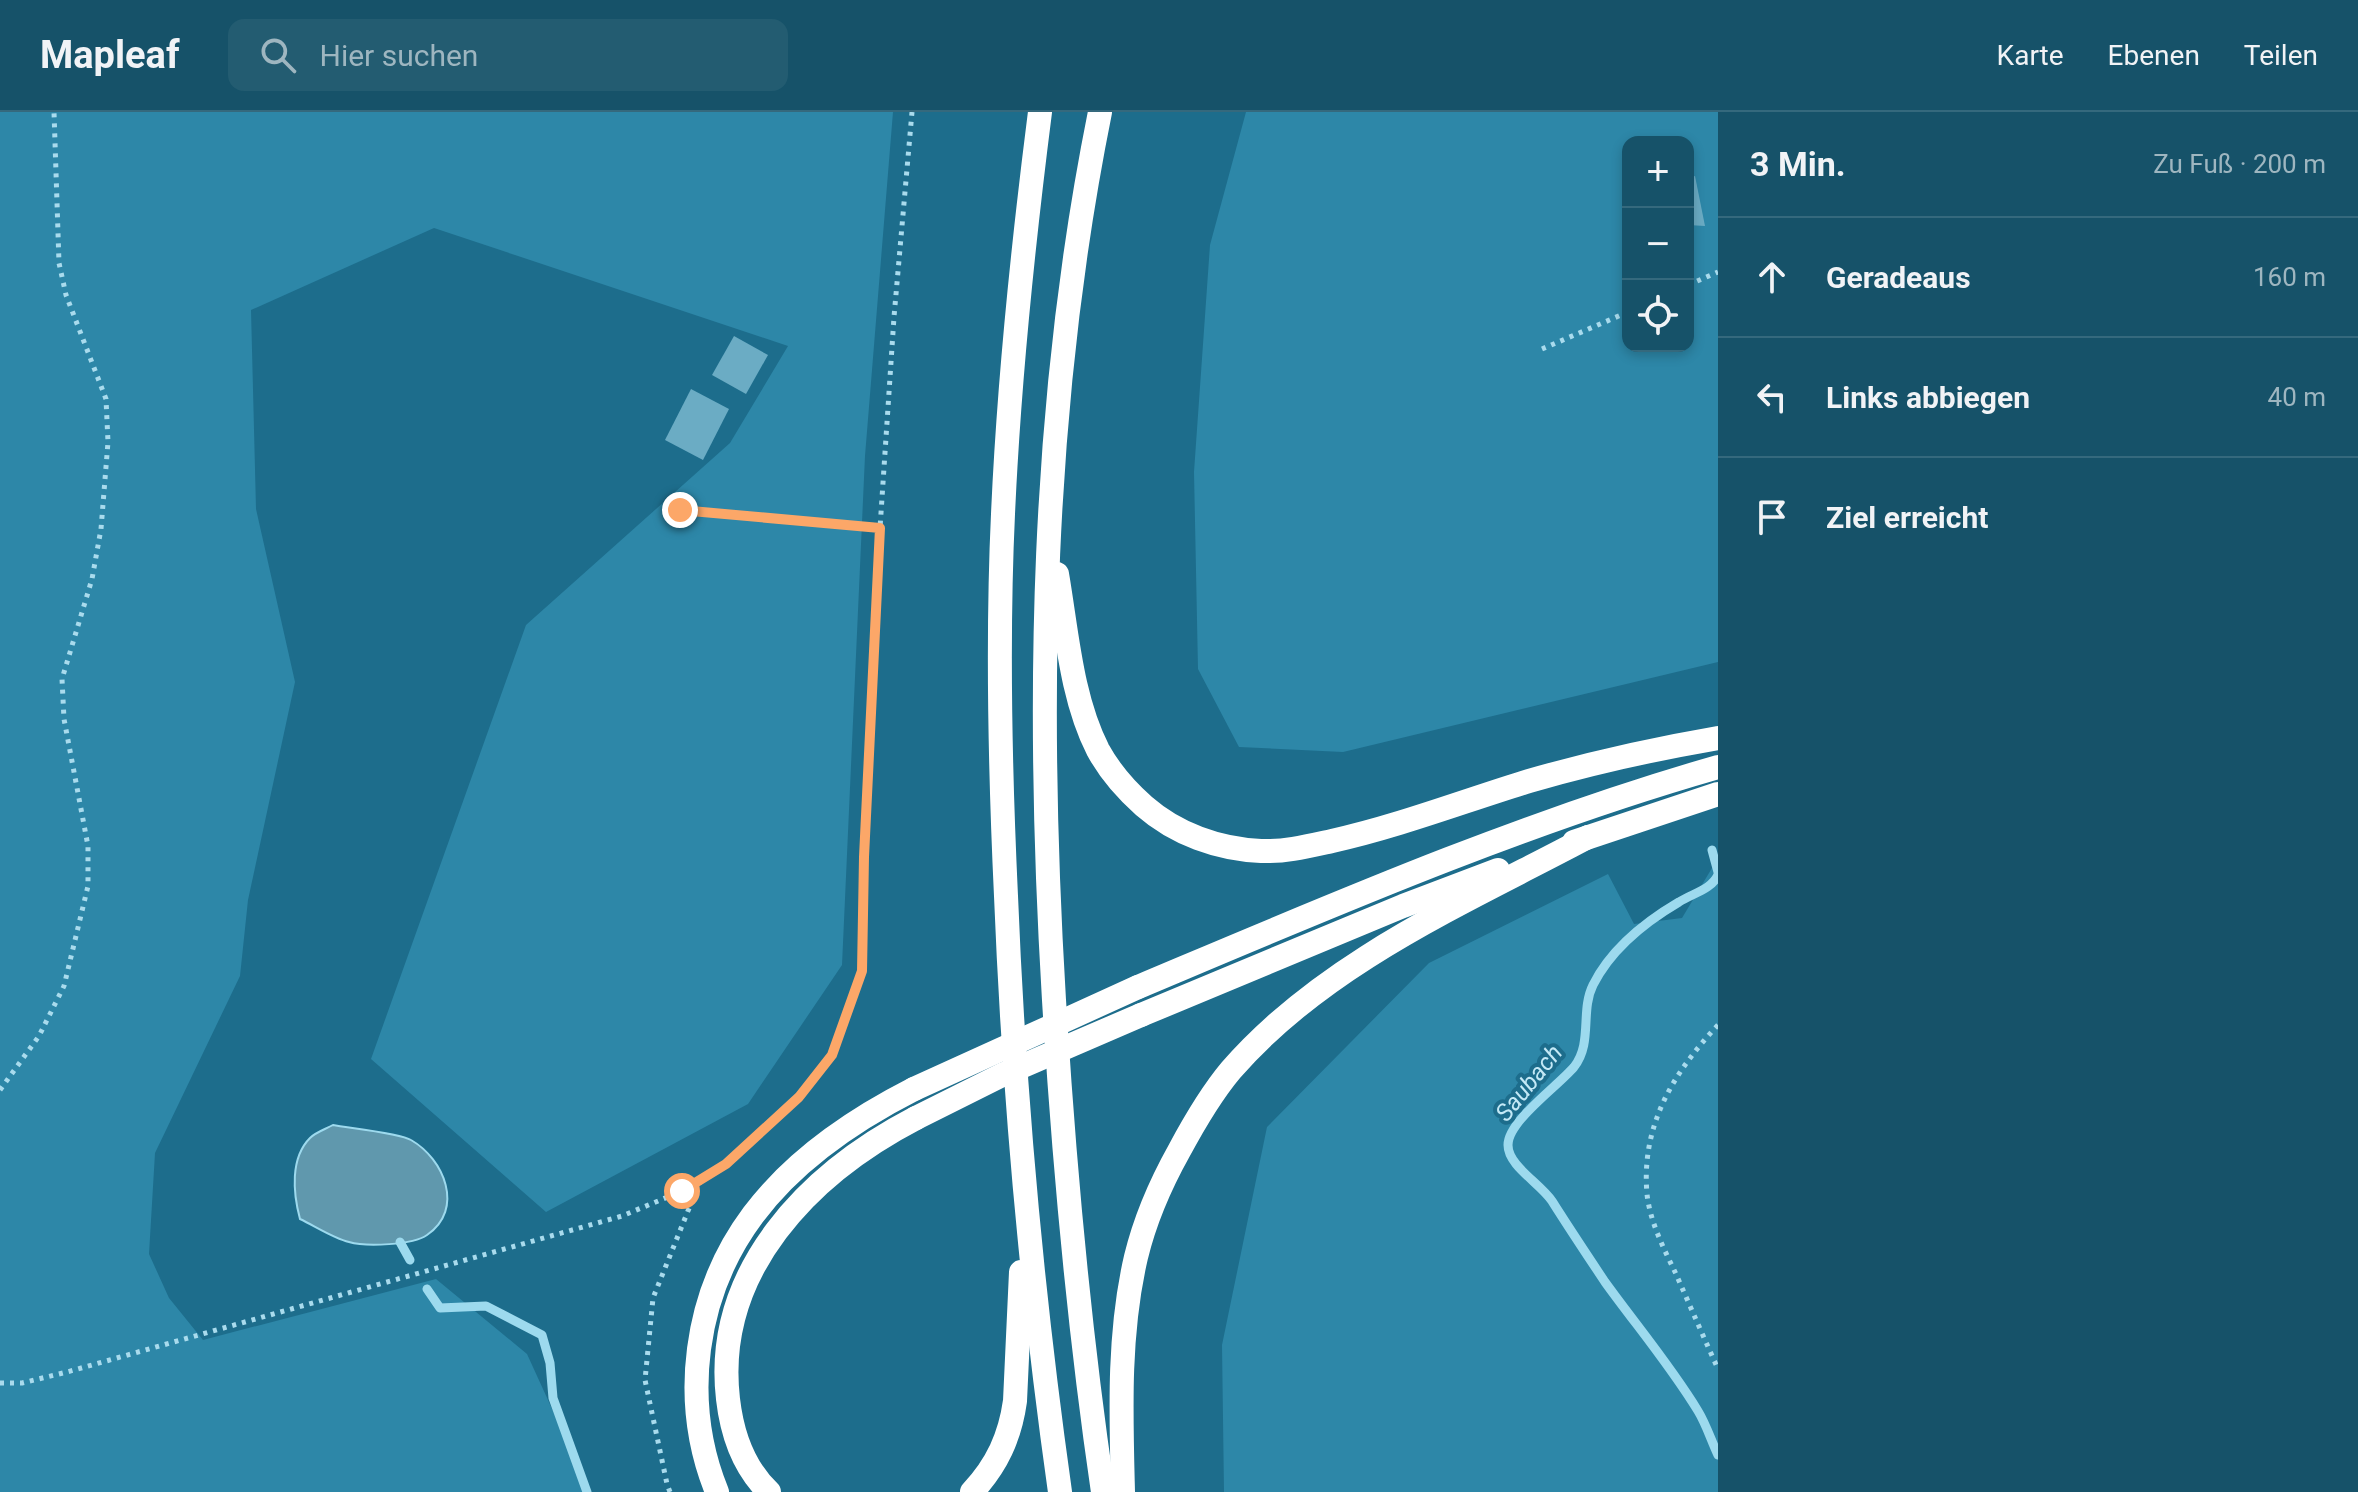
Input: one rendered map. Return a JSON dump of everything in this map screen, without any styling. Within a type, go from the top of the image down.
[{"type":"highway","points":[[1040,112],[1021,272],[1003,516],[1001,790],[1010,1001],[1025,1198],[1060,1492]]},
{"type":"highway","points":[[1100,112],[1069,294],[1049,525],[1044,652],[1050,936],[1067,1181],[1088,1391],[1103,1492]]},
{"type":"highway","points":[[1049,525],[1075,679],[1098,751],[1121,784],[1153,814],[1217,845],[1263,851],[1310,846],[1357,835],[1586,766],[1718,738]]},
{"type":"highway","points":[[717,1492],[710,1475],[696,1405],[700,1337],[711,1296],[720,1273],[752,1216],[800,1164],[858,1119],[914,1089],[1138,987],[1329,907],[1525,831],[1718,767]]},
{"type":"highway","points":[[769,1492],[751,1471],[742,1454],[728,1403],[727,1348],[733,1317],[771,1237],[801,1201],[859,1151],[916,1118],[1004,1074],[1141,1015],[1417,901],[1588,837],[1718,794]]},
{"type":"highway","points":[[1123,1492],[1121,1428],[1124,1335],[1136,1256],[1158,1192],[1209,1099],[1257,1043],[1289,1014],[1346,971],[1413,930],[1588,837]]},
{"type":"highway","points":[[972,1492],[1000,1453],[1012,1420],[1025,1198]]},
{"type":"path","points":[[0,1090],[39,1036],[64,986],[88,886],[88,846],[64,719],[62,679],[92,579],[101,529],[108,442],[106,399],[66,295],[59,263],[54,112]]},
{"type":"path","points":[[0,1383],[22,1383],[67,1372],[622,1216],[682,1191],[726,1164],[799,1097],[832,1055],[862,971],[864,857],[880,528],[912,112]]},
{"type":"path","points":[[1694,282],[1718,272]]},
{"type":"path","points":[[1542,349],[1622,315]]},
{"type":"path","points":[[680,510],[880,528]]},
{"type":"path","points":[[1718,1025],[1695,1049],[1654,1119],[1647,1157],[1647,1195],[1656,1229],[1718,1369]]},
{"type":"path","points":[[670,1492],[645,1380],[653,1298],[700,1180]]},
{"type":"shaded area","points":[[0,112],[893,112],[865,456],[842,965],[748,1104],[546,1212],[371,1059],[526,625],[730,443],[788,346],[434,228],[251,310],[256,509],[295,682],[248,900],[240,976],[155,1153],[149,1254],[169,1298],[203,1340],[436,1279],[527,1354],[590,1492],[0,1492]]},
{"type":"shaded area","points":[[1246,112],[1718,112],[1718,662],[1343,752],[1239,747],[1198,669],[1194,472],[1210,245]]},
{"type":"shaded area","points":[[1718,858],[1718,1492],[1224,1492],[1222,1345],[1267,1127],[1429,963],[1608,874],[1634,924],[1682,918]]},
{"type":"shaded area","points":[[333,1125],[396,1135],[423,1148],[433,1159],[446,1185],[445,1212],[439,1224],[427,1235],[411,1241],[357,1244],[330,1235],[300,1219],[295,1187],[299,1155],[310,1138]]},
{"type":"building","points":[[1695,176],[1705,226],[1694,225]]},
{"type":"building","points":[[734,336],[768,355],[746,394],[712,375]]},
{"type":"building","points":[[691,389],[729,409],[703,460],[665,440]]},
{"type":"waterway","name":"Saubach","points":[[1712,850],[1718,872]]},
{"type":"waterway","name":"Saubach","points":[[1718,875],[1706,888],[1654,918],[1609,960],[1589,995],[1580,1058],[1516,1125],[1508,1145],[1513,1160],[1547,1194],[1605,1282],[1687,1394],[1704,1421],[1718,1455]]},
{"type":"waterway","points":[[400,1242],[410,1260]]},
{"type":"waterway","points":[[427,1289],[440,1308],[486,1306],[542,1335],[550,1363],[553,1398],[587,1492]]},
{"type":"route","points":[[680,510],[880,528],[864,857],[862,971],[832,1055],[799,1097],[726,1164],[682,1191]]}]
